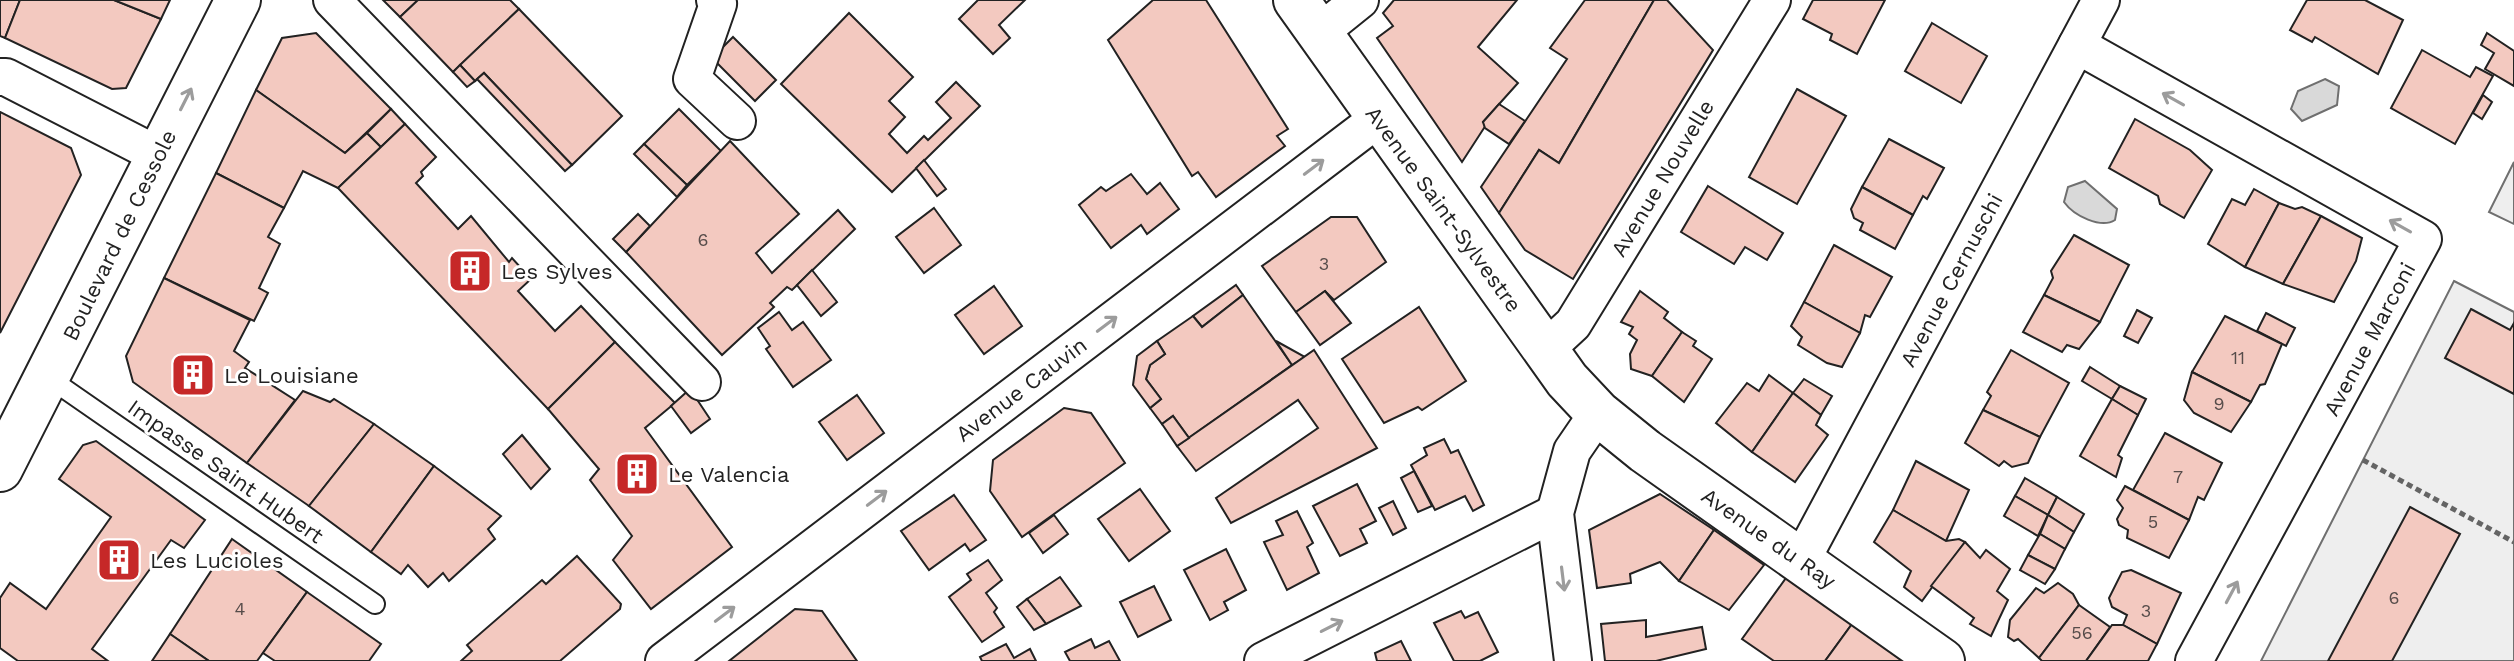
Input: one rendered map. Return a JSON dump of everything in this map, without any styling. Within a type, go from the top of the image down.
[{"type":"main road","name":"Boulevard de Cessole","points":[[0,469],[49,378],[238,0]]},
{"type":"main road","name":"Avenue Saint-Sylvestre","points":[[1307,16],[1545,350],[1567,380],[1598,413]]},
{"type":"main road","name":"Avenue du Ray","points":[[1598,413],[1645,451],[1942,661]]},
{"type":"street","points":[[332,0],[702,382]]},
{"type":"street","points":[[715,0],[718,4],[692,79],[737,121]]},
{"type":"street","points":[[1307,16],[1360,0]]},
{"type":"street","name":"Avenue Nouvelle","points":[[1545,350],[1573,324],[1772,0]]},
{"type":"street","name":"Avenue Cernuschi","points":[[1801,561],[2101,0]]},
{"type":"street","name":"Avenue Marconi","points":[[2077,45],[2423,239],[2194,661]]},
{"type":"street","points":[[0,77],[6,77],[158,155]]},
{"type":"street","name":"Avenue Cauvin","points":[[664,661],[1379,118]]},
{"type":"street","points":[[1573,661],[1555,513],[1572,451],[1598,413]]},
{"type":"street","points":[[1263,661],[1555,513]]},
{"type":"lane","name":"Impasse Saint Hubert","points":[[49,378],[375,604]]},
{"type":"path","points":[[2363,460],[2514,542]]},
{"type":"shaded area","points":[[2325,79],[2339,86],[2337,105],[2302,121],[2291,109],[2298,91]]},
{"type":"shaded area","points":[[2514,162],[2514,224],[2489,212]]},
{"type":"shaded area","points":[[2085,181],[2117,209],[2115,220],[2103,223],[2088,220],[2064,202],[2068,187]]},
{"type":"shaded area","points":[[2454,281],[2514,312],[2514,661],[2261,661]]},
{"type":"building","points":[[0,0],[20,0],[5,38],[0,36]]},
{"type":"building","points":[[20,0],[114,0],[161,19],[126,88],[112,89],[5,38]]},
{"type":"building","points":[[114,0],[170,0],[161,19]]},
{"type":"building","points":[[383,0],[418,0],[400,17]]},
{"type":"building","points":[[418,0],[510,0],[519,9],[453,72],[400,17]]},
{"type":"building","points":[[978,0],[1025,0],[999,25],[1010,38],[993,54],[959,19]]},
{"type":"building","points":[[1153,0],[1206,0],[1288,129],[1277,136],[1285,146],[1216,197],[1198,172],[1192,176],[1108,40]]},
{"type":"building","points":[[1394,0],[1517,0],[1478,47],[1518,83],[1483,122],[1486,125],[1462,162],[1377,38],[1393,26],[1383,13]]},
{"type":"building","points":[[1585,0],[1654,0],[1559,163],[1539,150],[1499,213],[1481,187],[1567,59],[1550,48]]},
{"type":"building","points":[[1654,0],[1667,0],[1713,50],[1573,279],[1525,250],[1499,213],[1539,150],[1559,163]]},
{"type":"building","points":[[1813,0],[1885,0],[1857,54],[1830,40],[1832,34],[1803,19]]},
{"type":"building","points":[[2307,0],[2365,0],[2403,20],[2378,74],[2315,37],[2312,42],[2290,30]]},
{"type":"building","points":[[519,9],[622,116],[572,165],[484,73],[475,81],[460,65]]},
{"type":"building","points":[[849,13],[913,77],[889,101],[905,117],[889,134],[907,153],[924,136],[928,140],[951,118],[936,102],[956,82],[980,106],[892,192],[781,84]]},
{"type":"building","points":[[1932,23],[1987,56],[1961,103],[1905,71]]},
{"type":"building","points":[[316,33],[391,109],[345,153],[256,90],[282,38]]},
{"type":"building","points":[[2487,33],[2514,51],[2514,86],[2485,69],[2494,53],[2481,45]]},
{"type":"building","points":[[733,37],[776,80],[755,101],[712,58]]},
{"type":"building","points":[[2422,50],[2470,77],[2476,67],[2493,76],[2455,144],[2391,108]]},
{"type":"building","points":[[460,65],[475,81],[467,87],[453,72]]},
{"type":"building","points":[[484,73],[572,165],[565,171],[477,79]]},
{"type":"building","points":[[1797,89],[1846,116],[1797,204],[1749,177]]},
{"type":"building","points":[[256,90],[345,153],[367,133],[381,147],[338,188],[303,171],[284,208],[216,173]]},
{"type":"building","points":[[2483,95],[2492,102],[2482,119],[2473,113]]},
{"type":"building","points":[[1499,104],[1525,121],[1509,144],[1485,128],[1483,122]]},
{"type":"building","points":[[391,109],[405,124],[381,147],[367,133]]},
{"type":"building","points":[[679,109],[721,151],[687,185],[644,144]]},
{"type":"building","points":[[0,112],[71,148],[81,175],[0,333]]},
{"type":"building","points":[[2135,119],[2190,150],[2212,170],[2184,218],[2160,204],[2158,196],[2109,168]]},
{"type":"building","name":"Les Sylves","points":[[405,124],[436,157],[421,172],[423,176],[416,183],[458,229],[471,216],[509,262],[512,258],[531,279],[518,291],[555,331],[581,306],[615,342],[548,409],[338,188]]},
{"type":"building","points":[[1889,139],[1944,168],[1927,199],[1923,196],[1913,215],[1862,187]]},
{"type":"building","points":[[730,141],[799,214],[756,253],[772,273],[838,210],[855,229],[792,290],[787,287],[770,303],[774,307],[722,355],[626,252]]},
{"type":"building","points":[[644,144],[687,185],[677,197],[634,154]]},
{"type":"building","points":[[924,160],[946,189],[937,196],[916,168]]},
{"type":"building","points":[[216,173],[284,208],[268,237],[280,244],[259,288],[268,293],[254,321],[164,278]]},
{"type":"building","points":[[1131,174],[1147,194],[1160,183],[1179,209],[1147,234],[1141,225],[1111,248],[1079,205],[1101,187],[1106,191]]},
{"type":"building","points":[[1708,186],[1783,233],[1767,260],[1745,247],[1734,264],[1681,232]]},
{"type":"building","points":[[1862,187],[1913,215],[1895,249],[1860,230],[1863,223],[1854,218],[1851,209]]},
{"type":"building","points":[[2254,189],[2279,203],[2245,267],[2208,244],[2232,199],[2245,205]]},
{"type":"building","points":[[2279,203],[2295,209],[2302,207],[2321,216],[2283,284],[2245,267]]},
{"type":"building","points":[[934,208],[961,245],[924,273],[896,237]]},
{"type":"building","points":[[638,214],[650,226],[626,252],[613,239]]},
{"type":"building","points":[[2321,216],[2362,238],[2356,261],[2334,302],[2283,284]]},
{"type":"building","points":[[1331,217],[1357,217],[1386,262],[1334,300],[1325,291],[1296,312],[1262,266]]},
{"type":"building","points":[[2074,235],[2129,265],[2100,322],[2044,295],[2053,278],[2051,271]]},
{"type":"building","points":[[1834,245],[1892,277],[1870,317],[1865,315],[1860,333],[1804,302]]},
{"type":"building","points":[[812,270],[837,302],[821,316],[797,285]]},
{"type":"building","name":"Le Louisiane","points":[[164,278],[250,320],[234,351],[249,362],[245,368],[295,400],[247,463],[133,382],[126,356]]},
{"type":"building","points":[[1236,285],[1243,295],[1202,327],[1193,316]]},
{"type":"building","points":[[994,286],[1022,326],[984,354],[955,315]]},
{"type":"building","points":[[1325,291],[1351,323],[1320,345],[1296,312]]},
{"type":"building","points":[[1640,291],[1668,312],[1664,318],[1682,332],[1652,376],[1631,369],[1630,354],[1637,340],[1629,334],[1633,327],[1621,322]]},
{"type":"building","points":[[1243,295],[1292,365],[1189,438],[1173,416],[1162,424],[1150,408],[1161,399],[1146,379],[1150,365],[1165,354],[1157,341],[1193,316],[1202,327]]},
{"type":"building","points":[[2044,295],[2100,322],[2079,349],[2067,345],[2062,352],[2023,332]]},
{"type":"building","points":[[1804,302],[1860,333],[1842,367],[1827,363],[1798,345],[1802,337],[1791,326]]},
{"type":"building","points":[[1419,307],[1466,381],[1422,410],[1418,407],[1384,423],[1342,359]]},
{"type":"building","points":[[2471,309],[2510,330],[2514,323],[2514,394],[2445,358]]},
{"type":"building","points":[[2137,310],[2152,318],[2138,343],[2124,336]]},
{"type":"building","points":[[779,312],[792,330],[803,322],[831,360],[793,387],[766,349],[770,346],[758,328]]},
{"type":"building","points":[[2266,313],[2295,328],[2286,346],[2257,331]]},
{"type":"building","points":[[2225,316],[2282,344],[2265,384],[2260,385],[2251,402],[2192,372]]},
{"type":"building","points":[[1682,332],[1696,341],[1693,346],[1712,359],[1684,402],[1652,376]]},
{"type":"building","points":[[1157,341],[1165,354],[1150,365],[1146,379],[1161,399],[1150,408],[1133,385],[1137,356]]},
{"type":"building","points":[[1276,341],[1305,357],[1292,365]]},
{"type":"building","name":"Le Valencia","points":[[615,342],[675,403],[645,428],[732,547],[651,609],[613,560],[632,536],[590,480],[599,469],[548,409]]},
{"type":"building","points":[[1314,350],[1377,448],[1231,523],[1216,498],[1318,428],[1298,400],[1196,471],[1177,446]]},
{"type":"building","points":[[2011,350],[2069,383],[2040,437],[1983,410],[1991,396],[1987,392]]},
{"type":"building","points":[[2090,367],[2120,386],[2112,399],[2082,381]]},
{"type":"building","points":[[2192,372],[2251,402],[2231,432],[2194,413],[2184,400]]},
{"type":"building","points":[[1769,375],[1793,393],[1752,452],[1716,423],[1747,383],[1759,391]]},
{"type":"building","points":[[1804,379],[1832,396],[1821,415],[1793,393]]},
{"type":"building","points":[[2120,386],[2146,399],[2138,415],[2112,399]]},
{"type":"building","points":[[690,389],[710,419],[691,433],[671,406]]},
{"type":"building","points":[[303,391],[330,402],[334,399],[374,424],[309,506],[247,463]]},
{"type":"building","points":[[1793,393],[1821,415],[1816,425],[1828,435],[1795,482],[1752,452]]},
{"type":"building","points":[[857,395],[884,433],[847,460],[819,422]]},
{"type":"building","points":[[2112,399],[2138,415],[2118,455],[2122,458],[2116,477],[2080,456]]},
{"type":"building","points":[[1064,408],[1091,413],[1125,463],[1022,537],[990,491],[993,460]]},
{"type":"building","points":[[1983,410],[2040,437],[2028,463],[2012,467],[2004,461],[1999,466],[1965,443]]},
{"type":"building","points":[[1173,416],[1189,438],[1177,446],[1162,424]]},
{"type":"building","points":[[374,424],[434,466],[371,552],[309,506]]},
{"type":"building","points":[[2165,433],[2222,463],[2204,500],[2198,497],[2189,520],[2133,490]]},
{"type":"building","points":[[522,435],[550,469],[531,489],[503,454]]},
{"type":"building","points":[[1444,439],[1451,453],[1458,450],[1484,505],[1473,511],[1465,496],[1435,510],[1411,465],[1427,455],[1424,448]]},
{"type":"building","name":"Les Lucioles","points":[[96,441],[205,520],[184,548],[171,540],[92,649],[108,661],[18,661],[0,648],[0,598],[10,583],[46,609],[111,517],[59,479],[83,445]]},
{"type":"building","points":[[1916,461],[1969,490],[1946,541],[1893,510]]},
{"type":"building","points":[[434,466],[501,516],[488,529],[495,539],[449,581],[443,573],[428,587],[408,565],[401,574],[371,552]]},
{"type":"building","points":[[1414,471],[1432,506],[1418,512],[1401,478]]},
{"type":"building","points":[[2025,478],[2057,497],[2048,515],[2015,496]]},
{"type":"building","points":[[1357,484],[1376,521],[1360,529],[1367,543],[1340,556],[1313,506]]},
{"type":"building","points":[[2125,486],[2189,520],[2169,558],[2127,538],[2128,530],[2119,525],[2117,519],[2123,508],[2117,500]]},
{"type":"building","points":[[1140,489],[1170,531],[1129,561],[1098,519]]},
{"type":"building","points":[[1660,494],[1714,530],[1679,581],[1660,562],[1630,574],[1631,583],[1597,588],[1589,530]]},
{"type":"building","points":[[954,495],[986,540],[970,551],[965,544],[929,570],[901,531]]},
{"type":"building","points":[[2015,496],[2048,515],[2038,536],[2004,516]]},
{"type":"building","points":[[2057,497],[2084,514],[2074,532],[2048,515]]},
{"type":"building","points":[[1393,501],[1406,528],[1393,535],[1379,508]]},
{"type":"building","points":[[2410,507],[2460,534],[2392,661],[2328,661]]},
{"type":"building","points":[[1893,510],[1946,541],[1959,539],[1965,542],[1922,601],[1904,587],[1911,571],[1874,542]]},
{"type":"building","points":[[1297,511],[1313,543],[1307,547],[1319,573],[1287,590],[1264,542],[1283,535],[1276,521]]},
{"type":"building","points":[[1054,515],[1068,534],[1043,553],[1029,533]]},
{"type":"building","points":[[2048,515],[2074,532],[2065,549],[2040,534]]},
{"type":"building","points":[[1714,530],[1764,565],[1729,610],[1679,581]]},
{"type":"building","points":[[2040,534],[2065,549],[2055,569],[2028,555]]},
{"type":"building","points":[[232,539],[307,592],[257,661],[209,661],[170,634]]},
{"type":"building","points":[[1965,542],[1980,558],[1986,550],[2010,569],[1997,591],[2008,600],[1991,636],[1970,624],[1974,618],[1931,586]]},
{"type":"building","points":[[1226,549],[1246,590],[1224,602],[1228,610],[1210,620],[1184,570]]},
{"type":"building","points":[[2028,555],[2055,569],[2045,584],[2020,570]]},
{"type":"building","points":[[577,556],[621,604],[620,609],[560,661],[461,661],[472,651],[467,645],[542,580],[546,584]]},
{"type":"building","points":[[988,560],[1002,580],[986,593],[997,608],[994,612],[1004,627],[982,642],[949,597],[971,580],[967,574]]},
{"type":"building","points":[[2131,570],[2181,593],[2157,644],[2123,625],[2127,615],[2112,607],[2109,598],[2122,572]]},
{"type":"building","points":[[1060,577],[1081,606],[1046,624],[1027,599]]},
{"type":"building","points":[[1786,578],[1852,624],[1825,661],[1774,661],[1742,639]]},
{"type":"building","points":[[2058,583],[2073,594],[2079,605],[2039,658],[2018,639],[2014,641],[2008,637],[2010,620],[2036,588],[2044,593]]},
{"type":"building","points":[[1154,586],[1171,620],[1138,637],[1120,602]]},
{"type":"building","points":[[307,592],[381,644],[369,661],[275,661],[263,653]]},
{"type":"building","points":[[1027,599],[1046,624],[1034,630],[1017,607]]},
{"type":"building","points":[[2079,605],[2110,627],[2086,661],[2042,661],[2039,658]]},
{"type":"building","points":[[795,609],[822,611],[857,661],[729,661]]},
{"type":"building","points":[[1461,611],[1465,618],[1478,612],[1498,652],[1480,661],[1454,661],[1434,623]]},
{"type":"building","points":[[1646,620],[1646,637],[1702,627],[1706,649],[1656,661],[1605,661],[1601,624]]},
{"type":"building","points":[[1852,624],[1903,661],[1825,661]]},
{"type":"building","points":[[2112,625],[2123,625],[2157,644],[2148,661],[2086,661]]},
{"type":"building","points":[[170,634],[193,650],[209,661],[152,661]]},
{"type":"building","points":[[1091,639],[1095,648],[1109,641],[1120,661],[1070,661],[1065,652]]},
{"type":"building","points":[[1401,641],[1411,661],[1377,661],[1375,653]]},
{"type":"building","points":[[1006,644],[1014,658],[1030,649],[1036,661],[982,661],[980,657]]},
{"type":"place","name":"Les Sylves","points":[[470,271]]},
{"type":"place","name":"Le Louisiane","points":[[193,375]]},
{"type":"place","name":"Le Valencia","points":[[637,474]]},
{"type":"place","name":"Les Lucioles","points":[[119,560]]}]
